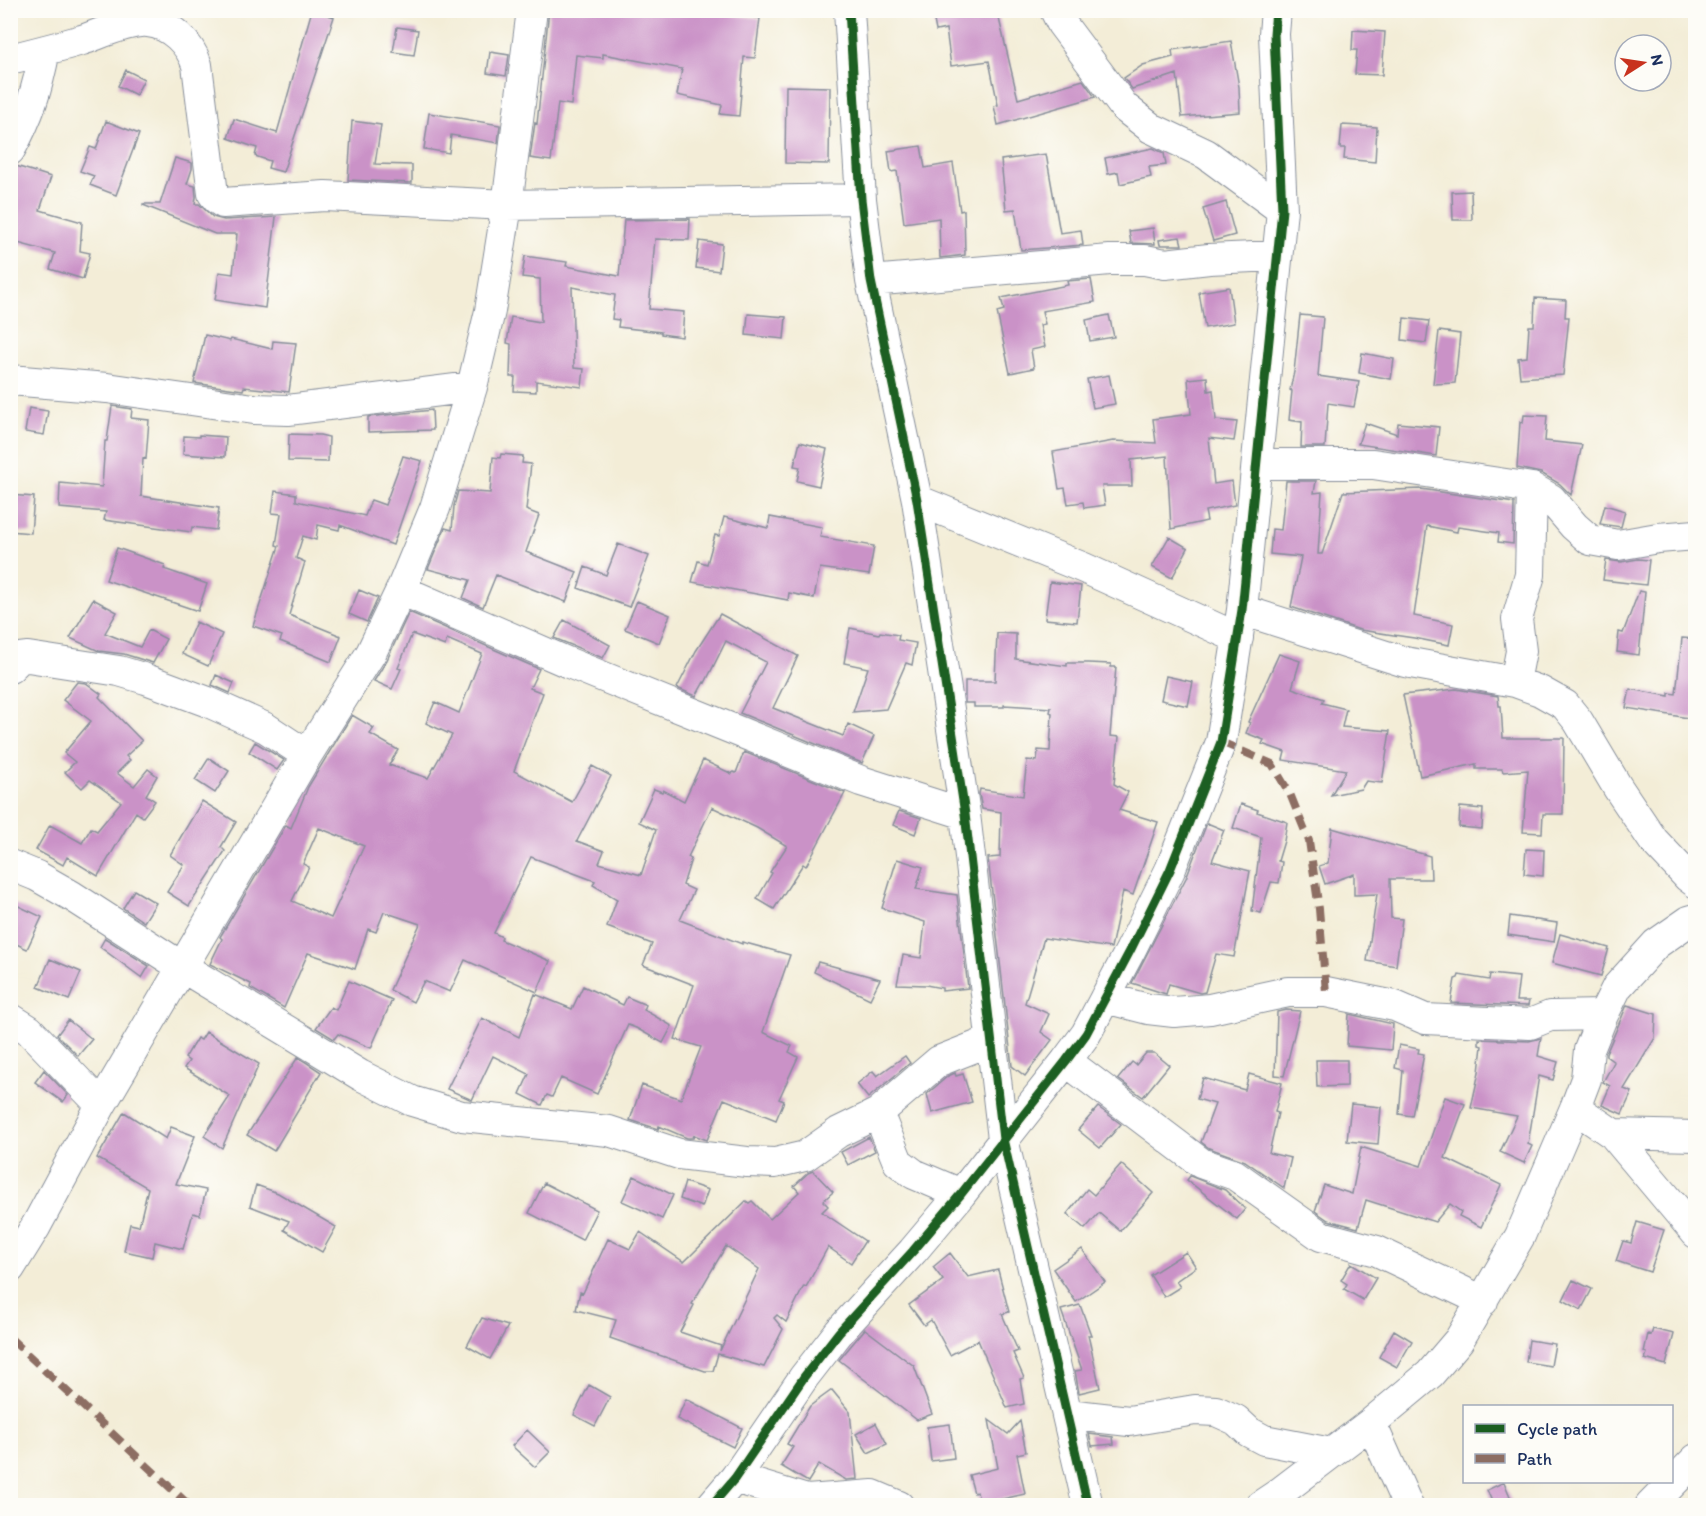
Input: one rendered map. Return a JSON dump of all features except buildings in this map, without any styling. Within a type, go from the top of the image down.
[{"type":"street","points":[[10,1268],[36,1226],[101,1105],[370,653],[401,590],[435,508],[472,387],[490,311],[507,205],[532,10]]},
{"type":"street","points":[[849,10],[861,199],[872,281],[917,500],[964,814],[990,1041],[1004,1139],[1088,1506]]},
{"type":"street","points":[[1055,10],[1062,24],[1124,107],[1151,128],[1206,154],[1282,210]]},
{"type":"street","points":[[711,1506],[735,1478],[804,1377],[839,1332],[961,1194],[1086,1034],[1170,870],[1221,742],[1240,624],[1282,210],[1274,34],[1276,10]]},
{"type":"street","points":[[10,59],[132,23],[145,21],[157,23],[168,29],[186,44],[197,65],[213,194],[223,203],[325,196],[507,205],[861,199]]},
{"type":"street","points":[[10,150],[36,94],[45,50]]},
{"type":"street","points":[[872,281],[1110,260],[1145,260],[1165,264],[1209,259],[1276,256]]},
{"type":"street","points":[[10,380],[106,388],[254,409],[288,410],[472,387]]},
{"type":"street","points":[[1258,464],[1373,465],[1532,488],[1551,500],[1590,540],[1618,545],[1695,535]]},
{"type":"street","points":[[1515,682],[1521,651],[1517,619],[1530,574],[1532,488]]},
{"type":"street","points":[[917,500],[1084,568],[1240,624],[1405,662],[1515,682],[1540,691],[1565,705],[1578,721],[1618,788],[1653,840],[1693,872]]},
{"type":"street","points":[[401,590],[569,663],[861,781],[964,814]]},
{"type":"street","points":[[16,659],[119,670],[208,702],[266,728],[308,755]]},
{"type":"street","points":[[10,865],[72,896],[182,967],[387,1089],[412,1101],[462,1116],[609,1131],[679,1154],[775,1163],[805,1156],[839,1132],[878,1113],[939,1062],[990,1041]]},
{"type":"street","points":[[1260,1506],[1371,1423],[1430,1374],[1459,1340],[1520,1236],[1575,1108],[1586,1079],[1589,1050],[1617,987],[1656,944],[1695,919]]},
{"type":"street","points":[[1105,998],[1148,1009],[1174,1012],[1210,1009],[1288,992],[1326,992],[1395,1006],[1425,1019],[1530,1024],[1550,1016],[1603,1015]]},
{"type":"street","points":[[10,1018],[29,1030],[101,1105]]},
{"type":"street","points":[[1066,1061],[1201,1163],[1234,1175],[1321,1236],[1377,1251],[1483,1301]]},
{"type":"street","points":[[1575,1108],[1613,1134],[1695,1233]]},
{"type":"street","points":[[878,1113],[898,1162],[914,1174],[961,1194]]},
{"type":"street","points":[[1613,1134],[1695,1136]]},
{"type":"street","points":[[1067,1414],[1129,1421],[1196,1410],[1216,1411],[1236,1420],[1249,1432],[1264,1440],[1331,1453]]},
{"type":"street","points":[[1371,1423],[1408,1506]]},
{"type":"street","points":[[1673,1482],[1695,1459]]},
{"type":"street","points":[[735,1478],[807,1500],[873,1495],[899,1506]]},
{"type":"street","points":[[1650,1506],[1672,1483]]},
{"type":"marked path","points":[[1221,742],[1272,764],[1290,794],[1309,841],[1319,909],[1326,992]]},
{"type":"marked path","points":[[10,1338],[190,1506]]},
{"type":"cycle path","points":[[849,10],[861,199],[871,281],[917,500],[965,814],[1003,1139],[1088,1506]]},
{"type":"cycle path","points":[[711,1506],[735,1478],[804,1377],[839,1332],[961,1194],[1086,1034],[1170,870],[1221,742],[1242,610],[1282,210],[1274,34],[1276,10]]}]
